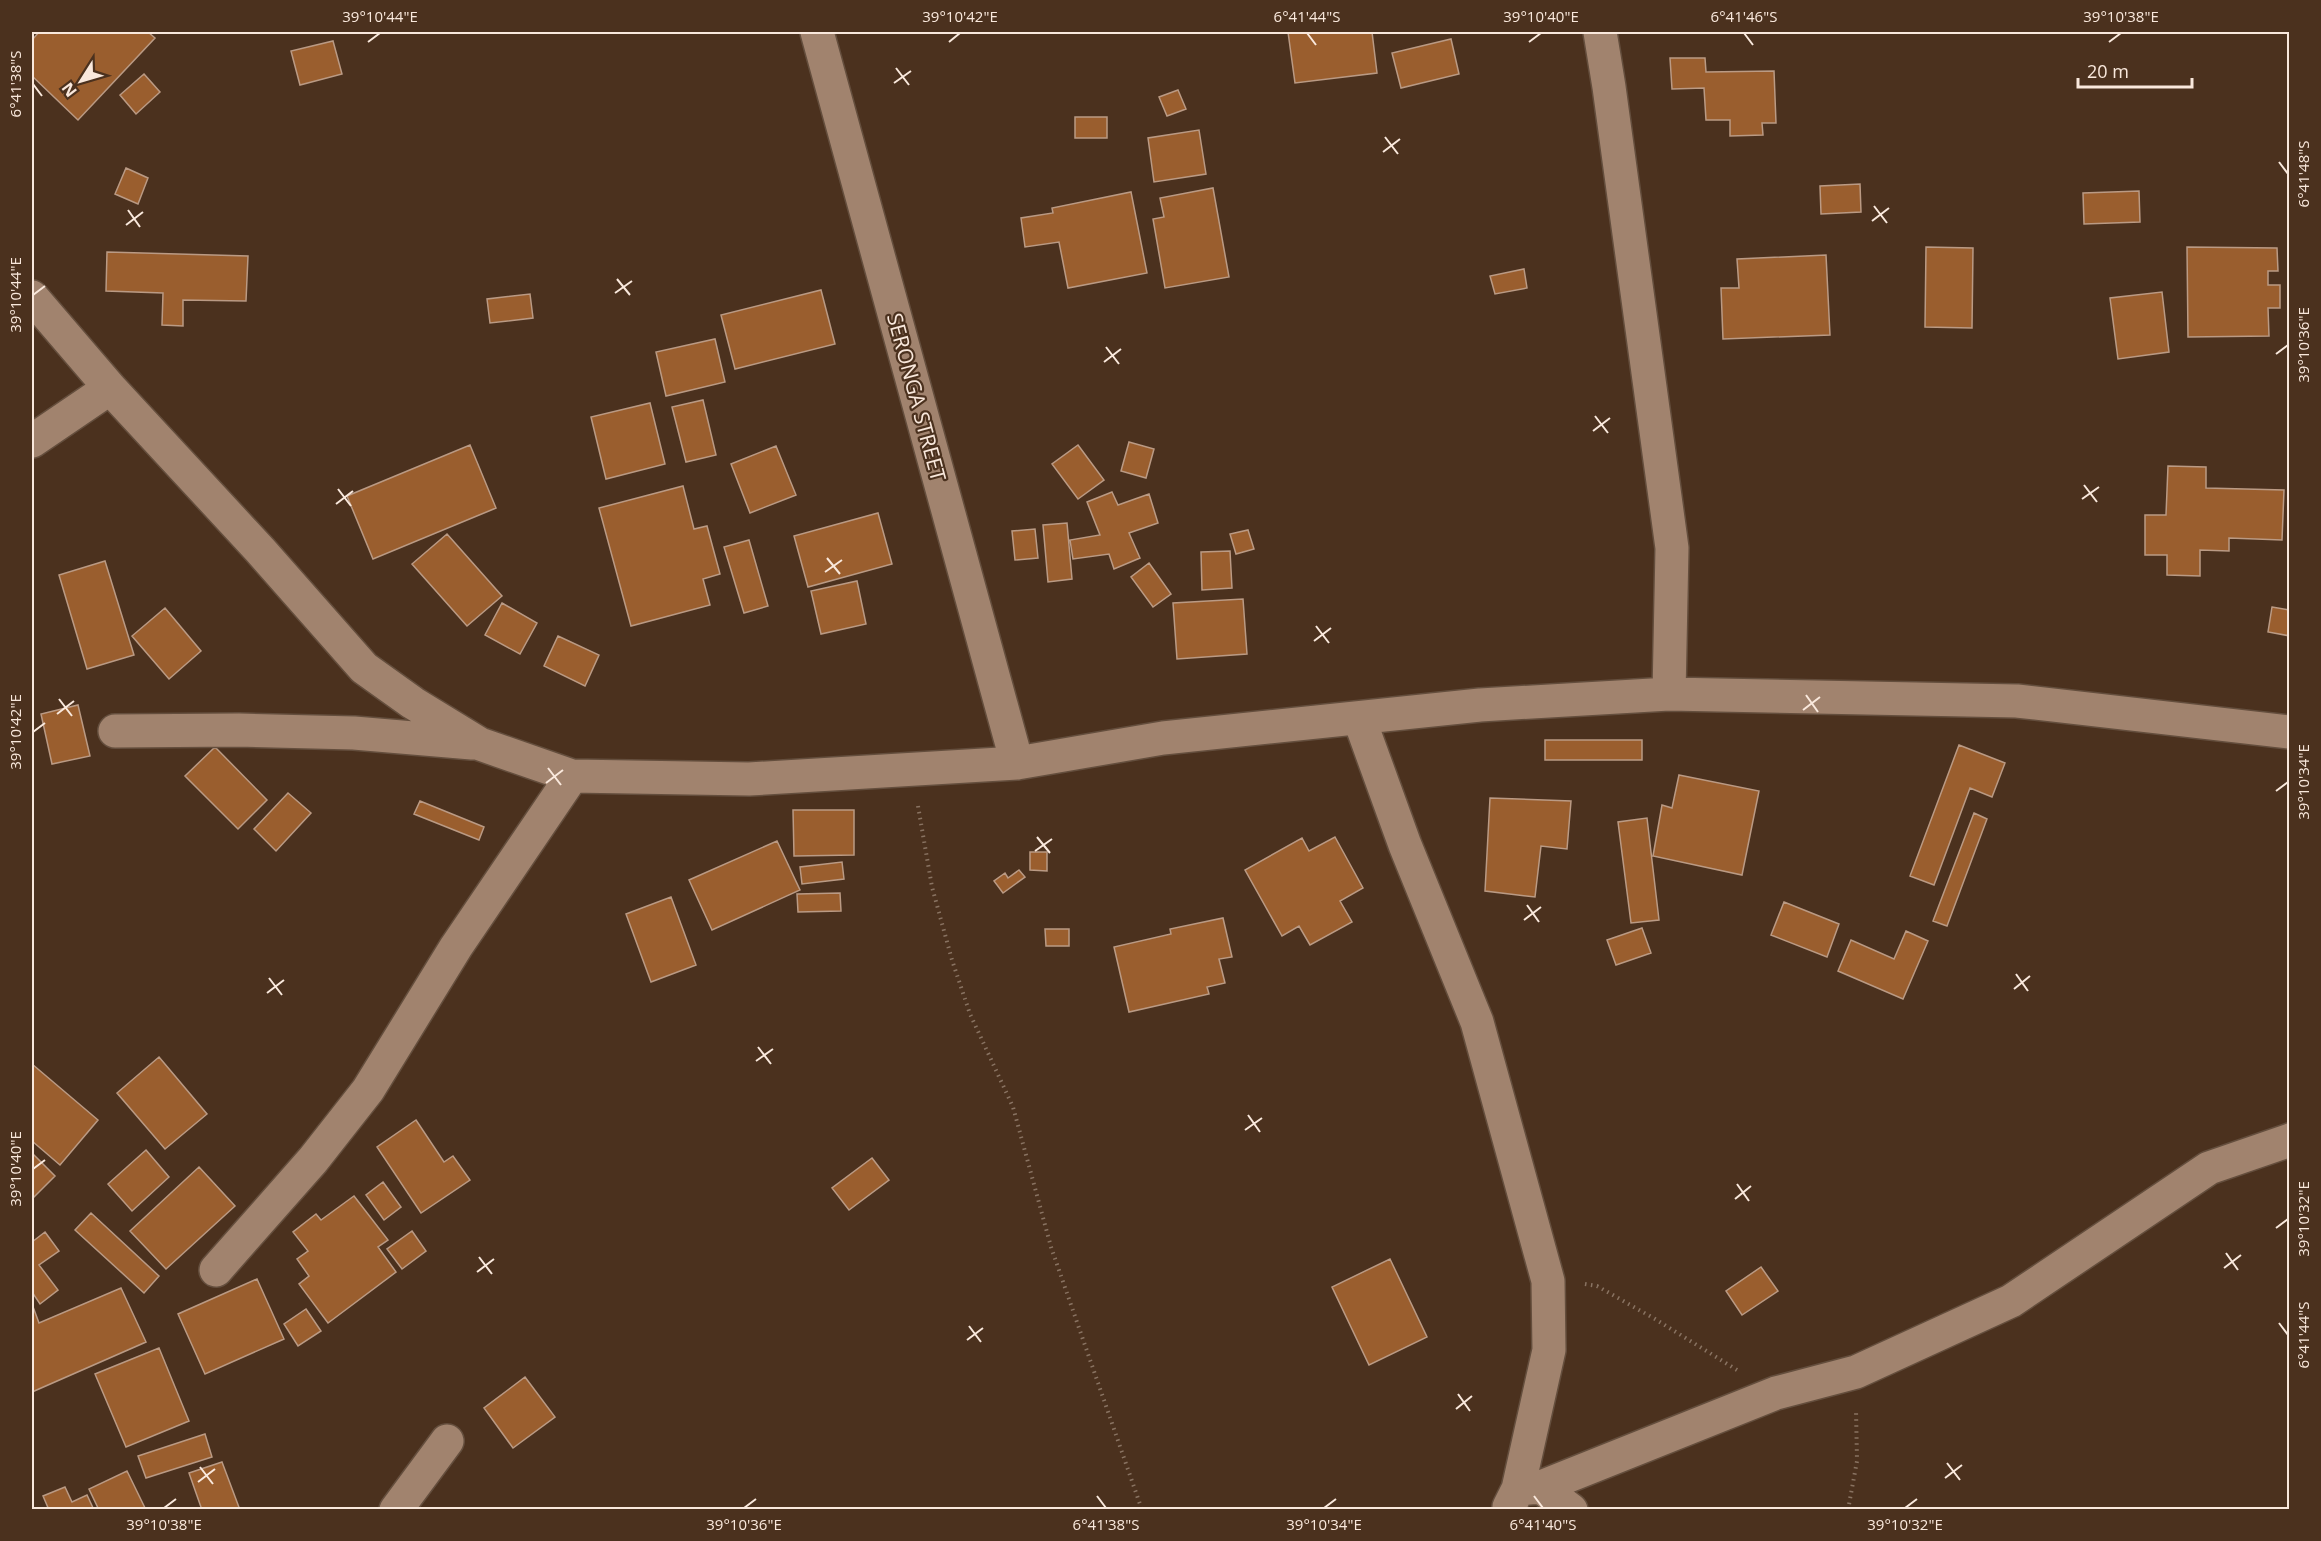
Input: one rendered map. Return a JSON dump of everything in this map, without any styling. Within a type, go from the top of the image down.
[{"type":"street","name":"SERONGA STREET","points":[[817,32],[1017,762]]},
{"type":"street","points":[[1600,32],[1672,548],[1669,694]]},
{"type":"street","points":[[32,297],[110,388],[260,550],[364,668],[413,703],[480,744],[572,776],[748,779],[1017,762],[1163,738],[1480,705],[1669,694],[2017,701],[2289,732]]},
{"type":"street","points":[[32,441],[110,388]]},
{"type":"street","points":[[1359,718],[1405,845],[1477,1022],[1548,1281],[1549,1350],[1522,1495]]},
{"type":"street","points":[[115,731],[239,730],[354,733],[480,744]]},
{"type":"street","points":[[216,1270],[313,1160],[368,1090],[456,947],[572,776]]},
{"type":"street","points":[[1522,1495],[1776,1394],[1856,1372],[2011,1301],[2209,1168],[2289,1140]]},
{"type":"street","points":[[396,1509],[447,1441]]},
{"type":"street","points":[[1522,1495],[1571,1509]]},
{"type":"path","points":[[909,769],[923,827],[932,887],[952,960],[970,1014],[1012,1107],[1051,1247],[1142,1509]]},
{"type":"path","points":[[1548,1281],[1597,1286],[1655,1318],[1776,1394]]},
{"type":"path","points":[[1848,1509],[1857,1461],[1856,1372]]},
{"type":"building","points":[[39,32],[148,32],[155,38],[78,120],[32,76],[32,40]]},
{"type":"building","points":[[1288,32],[1372,32],[1377,73],[1295,83]]},
{"type":"building","points":[[1451,39],[1459,74],[1401,88],[1392,53]]},
{"type":"building","points":[[333,41],[342,74],[300,85],[291,51]]},
{"type":"building","points":[[1670,58],[1705,58],[1706,72],[1774,71],[1776,123],[1762,123],[1763,135],[1730,136],[1730,120],[1706,120],[1704,88],[1672,89]]},
{"type":"building","points":[[144,74],[160,92],[136,114],[120,95]]},
{"type":"building","points":[[1178,90],[1186,109],[1167,116],[1159,97]]},
{"type":"building","points":[[1075,117],[1107,117],[1107,138],[1075,138]]},
{"type":"building","points":[[1199,130],[1206,174],[1154,182],[1148,138]]},
{"type":"building","points":[[126,168],[148,178],[138,204],[115,194]]},
{"type":"building","points":[[1860,184],[1861,212],[1821,214],[1820,186]]},
{"type":"building","points":[[1213,188],[1229,277],[1165,288],[1153,219],[1164,217],[1160,198]]},
{"type":"building","points":[[2139,191],[2140,222],[2084,224],[2083,193]]},
{"type":"building","points":[[1131,192],[1147,273],[1068,288],[1059,242],[1025,247],[1021,218],[1053,213],[1052,208]]},
{"type":"building","points":[[1926,247],[1973,248],[1972,328],[1925,327]]},
{"type":"building","points":[[2187,247],[2277,248],[2278,271],[2268,271],[2268,285],[2280,285],[2280,308],[2268,308],[2269,336],[2188,337]]},
{"type":"building","points":[[107,252],[248,256],[246,301],[183,300],[183,326],[162,325],[163,293],[106,291]]},
{"type":"building","points":[[1826,255],[1830,335],[1723,339],[1721,288],[1739,288],[1737,259]]},
{"type":"building","points":[[1524,269],[1527,288],[1495,294],[1490,276]]},
{"type":"building","points":[[821,290],[835,344],[735,369],[721,315]]},
{"type":"building","points":[[2162,292],[2169,352],[2118,359],[2110,298]]},
{"type":"building","points":[[530,294],[533,318],[490,323],[487,299]]},
{"type":"building","points":[[715,339],[725,382],[666,396],[656,352]]},
{"type":"building","points":[[703,400],[716,455],[686,462],[672,407]]},
{"type":"building","points":[[650,403],[665,464],[606,479],[591,417]]},
{"type":"building","points":[[1129,442],[1154,449],[1146,478],[1121,471]]},
{"type":"building","points":[[470,445],[496,508],[373,559],[347,496]]},
{"type":"building","points":[[1078,445],[1104,480],[1078,499],[1052,464]]},
{"type":"building","points":[[776,446],[796,495],[750,513],[731,464]]},
{"type":"building","points":[[2168,466],[2206,467],[2206,488],[2284,490],[2282,540],[2229,538],[2229,551],[2200,550],[2200,576],[2167,575],[2167,555],[2145,555],[2145,515],[2166,515]]},
{"type":"building","points":[[683,486],[694,529],[707,526],[720,574],[703,579],[710,605],[631,626],[599,508]]},
{"type":"building","points":[[1112,492],[1118,505],[1149,494],[1158,523],[1129,533],[1140,558],[1114,569],[1109,554],[1073,559],[1070,540],[1100,535],[1087,502]]},
{"type":"building","points":[[878,513],[892,564],[808,587],[794,536]]},
{"type":"building","points":[[1067,523],[1072,579],[1048,582],[1043,525]]},
{"type":"building","points":[[1035,529],[1038,558],[1015,560],[1012,531]]},
{"type":"building","points":[[1248,530],[1254,549],[1236,554],[1230,534]]},
{"type":"building","points":[[447,534],[502,596],[467,626],[412,564]]},
{"type":"building","points":[[749,540],[768,606],[744,613],[724,547]]},
{"type":"building","points":[[1230,551],[1232,588],[1202,590],[1201,552]]},
{"type":"building","points":[[105,561],[134,655],[87,669],[59,575]]},
{"type":"building","points":[[1149,563],[1171,594],[1153,607],[1131,577]]},
{"type":"building","points":[[857,581],[866,624],[821,634],[811,591]]},
{"type":"building","points":[[1243,599],[1247,654],[1177,659],[1173,603]]},
{"type":"building","points":[[502,603],[537,623],[520,654],[485,635]]},
{"type":"building","points":[[2272,607],[2290,610],[2290,636],[2268,632]]},
{"type":"building","points":[[165,608],[201,651],[169,679],[132,636]]},
{"type":"building","points":[[558,636],[599,655],[585,686],[544,666]]},
{"type":"building","points":[[78,705],[90,756],[52,764],[41,714]]},
{"type":"building","points":[[1545,740],[1642,740],[1642,760],[1545,760]]},
{"type":"building","points":[[1959,745],[2005,763],[1992,797],[1970,788],[1934,885],[1910,876]]},
{"type":"building","points":[[215,747],[267,800],[238,829],[185,776]]},
{"type":"building","points":[[1679,775],[1759,791],[1742,875],[1653,856],[1662,805],[1672,808]]},
{"type":"building","points":[[288,793],[311,813],[276,851],[254,829]]},
{"type":"building","points":[[1490,798],[1571,801],[1567,849],[1541,846],[1535,897],[1485,891]]},
{"type":"building","points":[[420,801],[484,827],[479,840],[414,814]]},
{"type":"building","points":[[793,810],[854,810],[854,855],[794,856]]},
{"type":"building","points":[[1974,813],[1987,819],[1947,926],[1933,921]]},
{"type":"building","points":[[1647,818],[1659,920],[1631,923],[1618,822]]},
{"type":"building","points":[[1335,837],[1363,888],[1340,901],[1352,922],[1310,945],[1299,926],[1282,936],[1245,870],[1302,838],[1309,851]]},
{"type":"building","points":[[777,841],[800,890],[712,930],[689,880]]},
{"type":"building","points":[[1030,852],[1047,852],[1047,871],[1030,870]]},
{"type":"building","points":[[842,862],[844,879],[802,884],[800,867]]},
{"type":"building","points":[[1019,870],[1025,877],[1003,893],[994,881],[1005,873],[1008,878]]},
{"type":"building","points":[[840,893],[841,911],[798,912],[797,894]]},
{"type":"building","points":[[671,897],[696,965],[651,982],[626,914]]},
{"type":"building","points":[[1784,902],[1839,924],[1827,957],[1771,935]]},
{"type":"building","points":[[1223,918],[1232,957],[1219,959],[1225,983],[1207,987],[1209,994],[1129,1012],[1114,947],[1171,934],[1170,929]]},
{"type":"building","points":[[1642,928],[1651,953],[1616,965],[1607,940]]},
{"type":"building","points":[[1045,929],[1069,929],[1069,946],[1046,946]]},
{"type":"building","points":[[1906,931],[1928,941],[1903,999],[1838,971],[1851,940],[1894,959]]},
{"type":"building","points":[[159,1057],[207,1114],[165,1149],[117,1093]]},
{"type":"building","points":[[32,1064],[98,1120],[60,1165],[32,1141]]},
{"type":"building","points":[[416,1120],[444,1162],[453,1156],[470,1180],[421,1213],[377,1147]]},
{"type":"building","points":[[146,1150],[169,1177],[132,1211],[108,1184]]},
{"type":"building","points":[[32,1153],[55,1176],[32,1199]]},
{"type":"building","points":[[872,1158],[889,1180],[849,1210],[832,1188]]},
{"type":"building","points":[[199,1167],[235,1206],[166,1269],[130,1231]]},
{"type":"building","points":[[383,1182],[401,1207],[384,1220],[366,1195]]},
{"type":"building","points":[[354,1196],[388,1240],[378,1247],[396,1272],[328,1323],[299,1284],[309,1276],[297,1259],[308,1251],[293,1232],[316,1214],[321,1220]]},
{"type":"building","points":[[91,1213],[159,1276],[144,1293],[75,1230]]},
{"type":"building","points":[[412,1231],[426,1251],[402,1269],[387,1249]]},
{"type":"building","points":[[45,1232],[59,1251],[39,1265],[58,1290],[40,1304],[32,1292],[32,1242]]},
{"type":"building","points":[[1390,1259],[1427,1337],[1369,1365],[1332,1287]]},
{"type":"building","points":[[1761,1267],[1778,1291],[1742,1315],[1726,1291]]},
{"type":"building","points":[[257,1279],[284,1339],[205,1374],[178,1314]]},
{"type":"building","points":[[121,1288],[146,1342],[32,1392],[32,1304],[39,1323]]},
{"type":"building","points":[[306,1309],[321,1331],[298,1346],[284,1324]]},
{"type":"building","points":[[159,1348],[189,1421],[126,1447],[95,1374]]},
{"type":"building","points":[[525,1377],[555,1417],[513,1448],[484,1408]]},
{"type":"building","points":[[205,1434],[212,1457],[146,1478],[138,1456]]},
{"type":"building","points":[[222,1462],[240,1510],[202,1510],[189,1473]]},
{"type":"building","points":[[127,1471],[146,1510],[99,1510],[89,1489]]},
{"type":"building","points":[[65,1487],[72,1502],[87,1495],[94,1510],[49,1510],[43,1496]]}]
